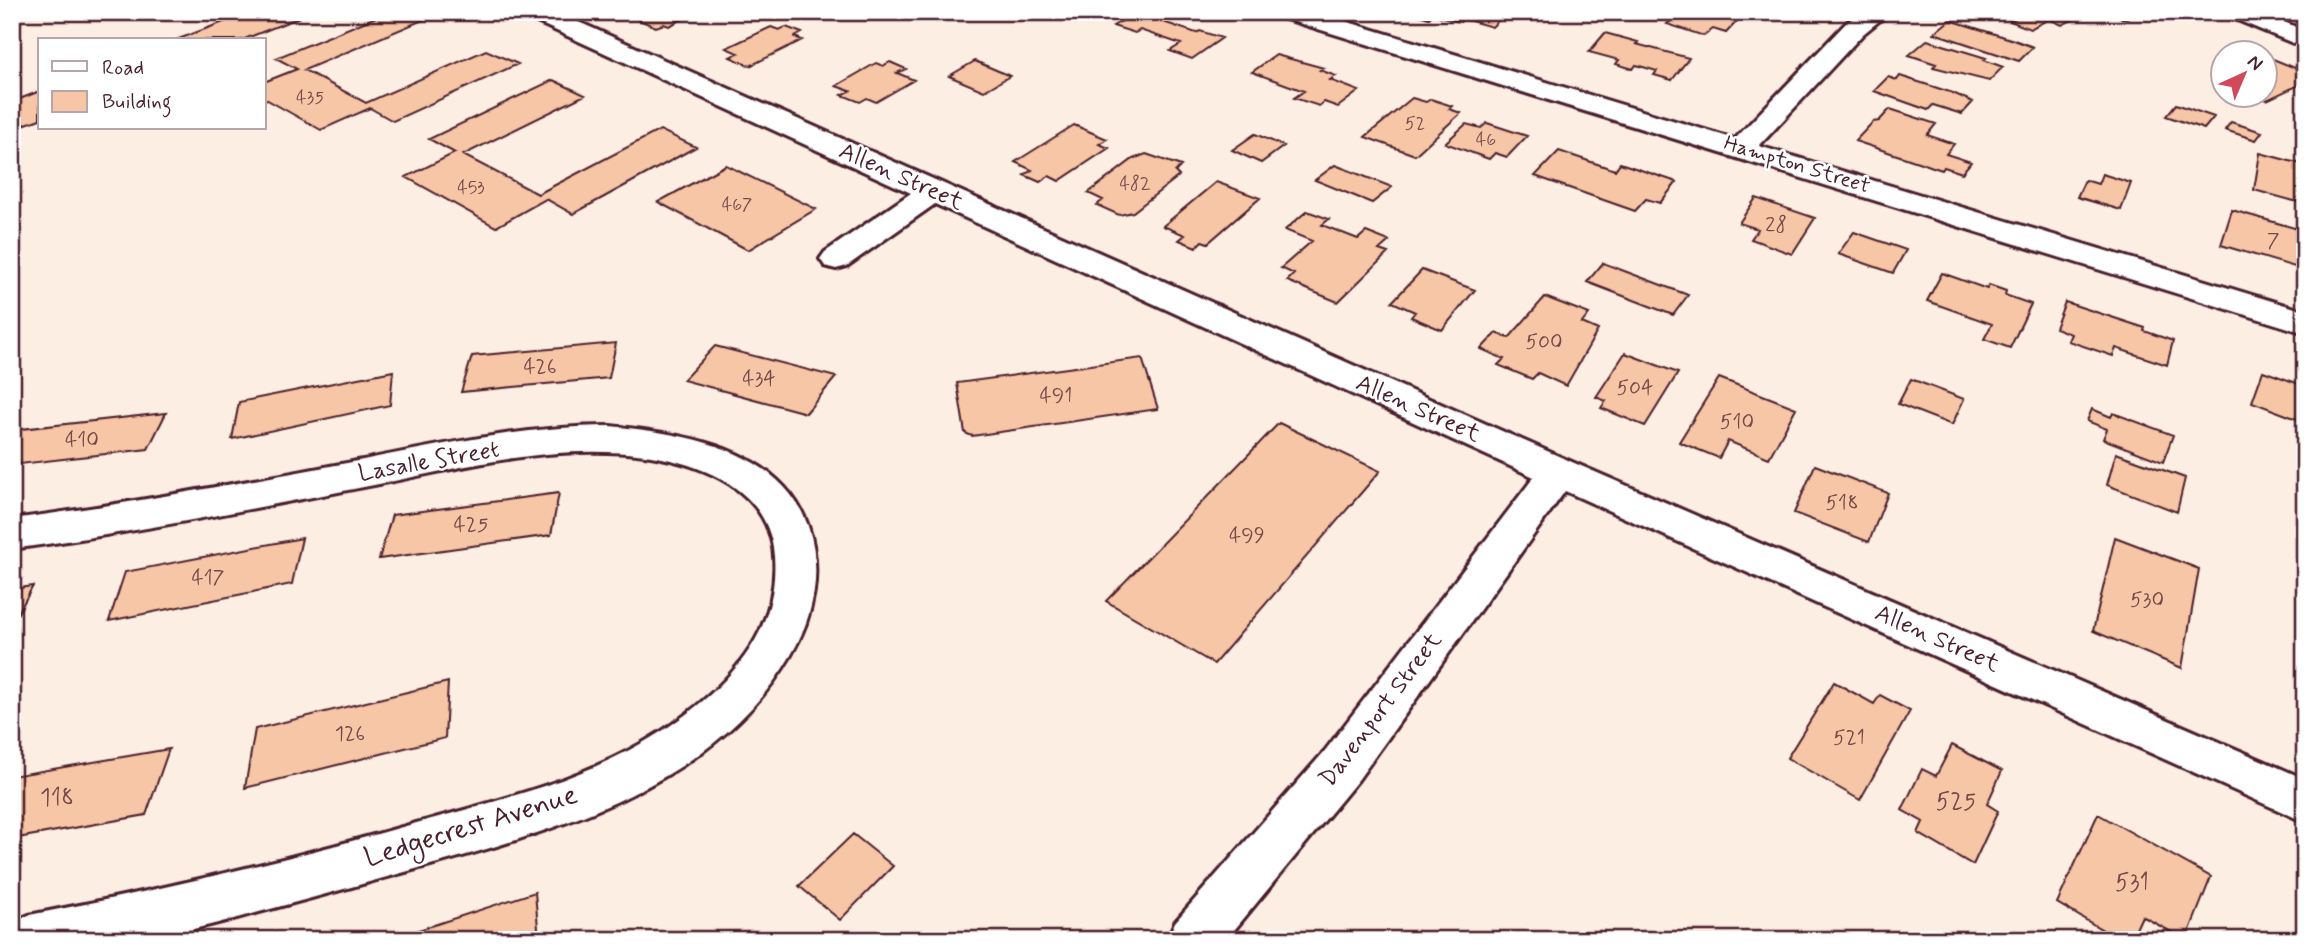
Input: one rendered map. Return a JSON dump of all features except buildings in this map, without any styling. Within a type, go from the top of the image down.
[{"type":"street","name":"Hampton Street","points":[[1288,12],[2305,321]]},
{"type":"street","points":[[1742,148],[1854,29],[1878,12]]},
{"type":"street","points":[[2239,12],[2305,40]]},
{"type":"street","name":"Allen Street","points":[[561,16],[934,191],[1558,472],[2305,801]]},
{"type":"street","points":[[836,259],[934,191]]},
{"type":"street","name":"Lasalle Street","points":[[12,534],[175,511],[453,456],[534,445],[608,440],[685,450],[746,475],[777,505],[791,534],[795,556]]},
{"type":"street","name":"Davenport Street","points":[[1193,940],[1348,757],[1558,472]]},
{"type":"street","name":"Ledgecrest Avenue","points":[[29,940],[216,898],[423,844],[564,800],[646,764],[669,751],[711,720],[733,701],[758,671],[778,640],[791,606],[796,578],[795,556]]}]
